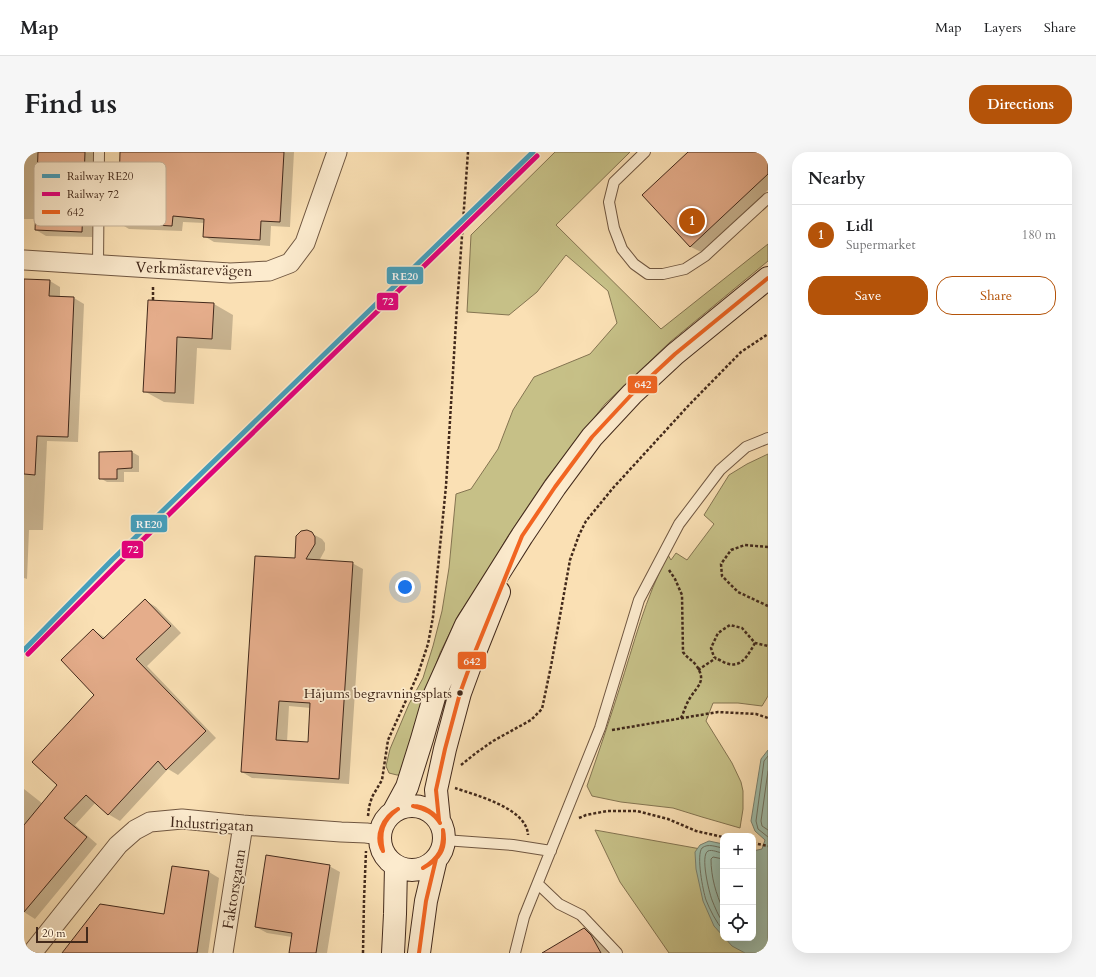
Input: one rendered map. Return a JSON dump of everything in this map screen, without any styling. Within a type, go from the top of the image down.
[{"type":"main road","points":[[394,811],[406,806],[418,806],[430,811],[440,840],[432,864],[420,869],[408,870],[396,866],[385,856],[373,834],[394,811],[407,787],[435,694],[466,625],[522,536],[555,487],[592,437],[632,394],[675,354],[768,278]]},
{"type":"main road","points":[[419,953],[426,900],[440,840],[436,790],[445,749],[474,652],[522,536]]},
{"type":"main road","points":[[393,953],[396,866]]},
{"type":"street","name":"Verkmästarevägen","points":[[24,260],[230,272],[269,271],[290,263],[305,243],[337,152]]},
{"type":"street","name":"Industrigatan","points":[[32,953],[118,845],[135,830],[150,822],[182,819],[243,825],[373,834]]},
{"type":"street","name":"Faktorsgatan","points":[[223,953],[243,825]]},
{"type":"lane","points":[[99,152],[99,162]]},
{"type":"lane","points":[[645,152],[614,182],[609,202],[614,228],[622,249],[634,264],[648,274],[663,274],[685,269],[705,256],[768,198]]},
{"type":"lane","points":[[98,226],[98,265]]},
{"type":"lane","points":[[515,953],[524,917],[600,728],[639,600],[679,524],[720,470],[746,447],[768,438]]},
{"type":"lane","points":[[440,840],[513,845],[551,851]]},
{"type":"lane","points":[[538,884],[559,904],[581,915],[617,953]]},
{"type":"path","points":[[363,953],[373,834],[369,807],[372,797],[382,780],[388,740],[418,674],[428,644],[433,617],[446,486],[456,306],[468,152]]},
{"type":"path","points":[[456,770],[493,741],[531,720],[542,709],[570,560],[586,521],[613,488],[689,405],[741,352],[768,334]]},
{"type":"path","points":[[768,547],[745,545],[731,550],[721,564],[722,576],[738,592],[768,606]]},
{"type":"path","points":[[667,569],[675,579],[682,596],[683,652],[686,657],[695,664],[701,676],[700,683],[689,700],[681,718]]},
{"type":"path","points":[[754,642],[747,657],[739,663],[729,664],[714,657],[711,648],[718,633],[730,625],[742,628],[754,642],[768,646]]},
{"type":"path","points":[[698,670],[716,658]]},
{"type":"path","points":[[600,728],[614,731],[718,712],[756,714],[768,718]]},
{"type":"path","points":[[382,780],[407,787]]},
{"type":"path","points":[[436,790],[446,790],[450,786],[492,801],[512,811],[525,825],[528,832],[527,847]]},
{"type":"path","points":[[559,831],[573,820],[586,814],[607,810],[637,811],[668,819],[696,831],[720,836]]},
{"type":"path","points":[[756,844],[768,846]]},
{"type":"shaded area","points":[[555,152],[630,152],[556,225],[661,329],[768,244],[768,261],[670,342],[605,404],[546,479],[508,536],[480,584],[459,614],[440,653],[417,718],[401,775],[389,773],[386,766],[390,749],[409,704],[423,678],[442,611],[449,568],[456,494],[471,489],[498,449],[513,410],[534,377],[590,354],[617,323],[608,291],[566,255],[537,292],[509,315],[467,312],[471,235]]},
{"type":"shaded area","points":[[768,454],[768,696],[762,706],[738,703],[713,703],[706,721],[732,763],[741,782],[743,791],[743,809],[740,828],[673,808],[621,802],[592,796],[587,786],[646,604],[668,555],[671,560],[676,553],[687,560],[714,524],[704,515],[729,475]]},
{"type":"shaded area","points":[[595,830],[720,852],[720,941],[756,941],[768,953],[669,953],[620,882]]},
{"type":"water","points":[[768,750],[768,953],[745,953],[732,946],[728,941],[756,941],[756,850],[762,849],[765,840],[755,831],[751,821],[761,759]]},
{"type":"water","points":[[709,841],[720,843],[720,933],[714,926],[703,901],[696,869],[695,852],[700,845]]},
{"type":"building","points":[[38,152],[85,152],[85,162],[38,162]]},
{"type":"building","points":[[120,152],[284,152],[280,222],[261,221],[260,240],[203,237],[204,219],[173,216],[172,226],[166,226],[166,162],[120,162]]},
{"type":"building","points":[[688,152],[768,152],[768,174],[690,247],[642,195]]},
{"type":"building","points":[[35,226],[82,226],[82,232],[35,230]]},
{"type":"building","points":[[24,279],[50,280],[49,296],[74,297],[68,437],[37,436],[35,475],[24,474]]},
{"type":"building","points":[[148,300],[214,303],[212,339],[177,337],[175,393],[143,392]]},
{"type":"building","points":[[132,451],[132,468],[117,469],[117,479],[99,479],[99,452]]},
{"type":"building","points":[[307,530],[312,532],[315,537],[315,544],[306,559],[353,562],[339,779],[241,772],[255,556],[295,558],[296,536],[301,531]],"holes":[[[279,701],[310,703],[308,742],[276,740]]]},
{"type":"building","points":[[145,599],[171,626],[136,659],[206,731],[166,770],[158,761],[108,815],[86,795],[64,818],[87,837],[24,912],[24,825],[57,785],[32,762],[94,695],[61,660],[93,629],[103,639]]},
{"type":"building","points":[[266,855],[330,865],[316,953],[289,953],[292,933],[255,927]]},
{"type":"building","points":[[172,866],[209,871],[197,953],[62,953],[100,904],[164,914]]},
{"type":"building","points":[[584,928],[591,935],[601,953],[542,953]]},
{"type":"rail line","name":"RE20","points":[[24,650],[112,560],[533,152]]},
{"type":"rail line","name":"72","points":[[28,654],[117,565],[537,156]]},
{"type":"transit line","name":"642","points":[[439,820],[436,790],[460,693],[522,536],[555,487],[592,437],[632,394],[675,354],[768,278]]},
{"type":"transit line","name":"642","points":[[413,806],[421,808],[435,816],[440,823]]},
{"type":"transit line","name":"642","points":[[413,806],[421,807],[429,811],[436,816],[440,823]]},
{"type":"transit line","name":"642","points":[[383,851],[379,839],[382,827],[388,817],[398,809]]},
{"type":"transit line","name":"642","points":[[383,851],[381,838],[383,827],[388,818],[398,809]]},
{"type":"transit line","name":"642","points":[[423,868],[437,857],[443,843],[443,830]]},
{"type":"transit line","name":"642","points":[[423,868],[429,865],[443,848],[443,830]]},
{"type":"transit line","name":"642","points":[[419,953],[426,901],[436,859]]},
{"type":"place","name":"Lidl","points":[[692,221]]},
{"type":"place","name":"Håjums begravningsplats","points":[[460,693]]}]
